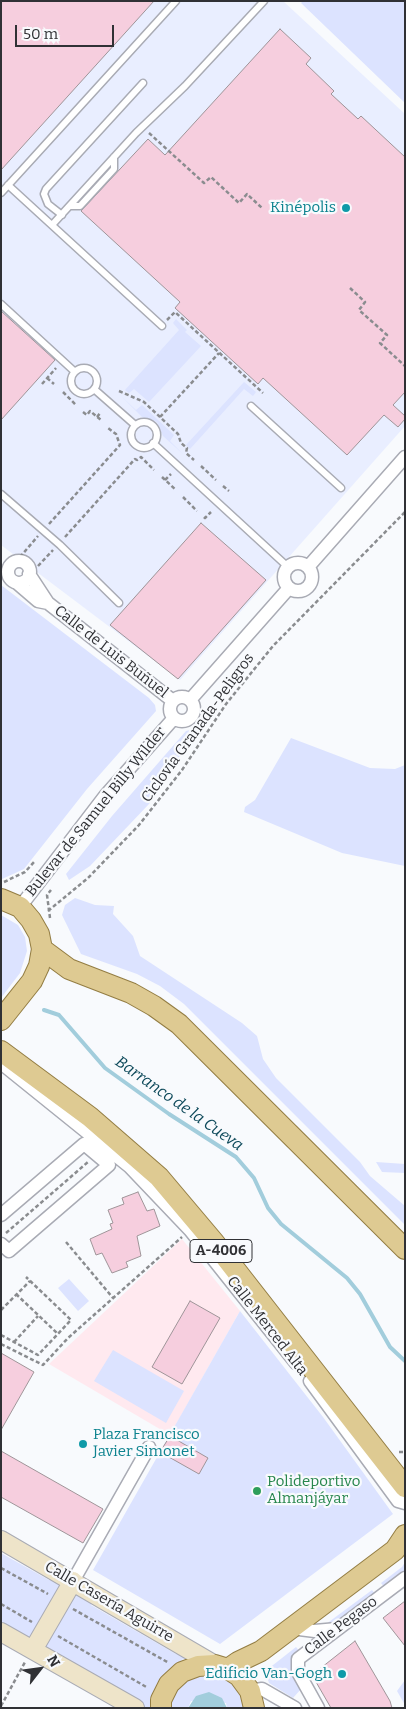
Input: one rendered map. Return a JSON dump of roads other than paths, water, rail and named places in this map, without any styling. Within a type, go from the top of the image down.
[{"type":"main road","points":[[1,899],[20,907],[31,920],[40,934],[42,949],[40,966],[32,981],[1,1020]]},
{"type":"main road","points":[[42,949],[69,969],[132,994],[154,1006],[179,1024],[405,1248]]},
{"type":"main road","name":"Calle Merced Alta","points":[[1,1051],[90,1117],[159,1177],[214,1241],[405,1487]]},
{"type":"main road","name":"Calle Casería Aguirre","points":[[1,1540],[222,1667]]},
{"type":"main road","points":[[161,1708],[162,1700],[169,1684],[182,1672],[198,1666],[222,1667],[261,1651],[401,1544]]},
{"type":"main road","points":[[33,1650],[73,1580]]},
{"type":"main road","points":[[1,1632],[135,1708]]},
{"type":"main road","points":[[250,1695],[261,1651]]},
{"type":"main road","points":[[222,1667],[250,1695]]},
{"type":"street","points":[[308,567],[405,457]]},
{"type":"street","points":[[1,558],[17,560],[26,565],[32,572],[24,582],[9,578],[8,570],[17,560]]},
{"type":"street","points":[[300,563],[308,567],[312,576],[307,588],[298,591],[289,588],[284,576],[288,567],[300,563]]},
{"type":"street","name":"Calle de Luis Buñuel","points":[[32,572],[48,603],[174,701]]},
{"type":"street","name":"Calle de Luis Buñuel","points":[[9,578],[38,601],[48,603]]},
{"type":"street","points":[[190,700],[289,588]]},
{"type":"street","points":[[183,697],[190,700],[194,706],[191,718],[184,721],[174,718],[170,708],[174,701],[183,697]]},
{"type":"street","name":"Bulevar de Samuel Billy Wilder","points":[[20,907],[105,796],[174,718]]},
{"type":"street","name":"Calle Merced Alta","points":[[1,1063],[130,1167],[190,1230],[313,1384],[398,1501],[405,1503]]},
{"type":"street","points":[[1,1215],[84,1144],[109,1165],[9,1251],[4,1238]]},
{"type":"street","points":[[73,1580],[149,1447]]},
{"type":"street","name":"Calle Pegaso","points":[[318,1708],[298,1672],[296,1666],[298,1659],[405,1578]]},
{"type":"street","points":[[291,1628],[315,1631],[337,1629]]},
{"type":"street","points":[[250,1695],[262,1689],[295,1708]]},
{"type":"lane","points":[[1,193],[176,1]]},
{"type":"lane","points":[[52,226],[114,157],[187,84],[264,1]]},
{"type":"lane","points":[[62,216],[48,204],[44,194],[46,189],[143,82]]},
{"type":"lane","points":[[8,185],[162,326]]},
{"type":"lane","points":[[1,304],[75,372]]},
{"type":"lane","points":[[86,368],[94,372],[97,380],[94,389],[87,394],[76,390],[72,380],[75,372],[86,368]]},
{"type":"lane","points":[[94,389],[135,426]]},
{"type":"lane","points":[[251,406],[341,488]]},
{"type":"lane","points":[[145,422],[152,425],[156,436],[153,443],[142,448],[135,444],[131,437],[135,426],[145,422]]},
{"type":"lane","points":[[153,443],[288,567]]},
{"type":"lane","points":[[1,494],[100,582],[102,587],[119,603]]},
{"type":"waterway","name":"Barranco de la Cueva","points":[[44,1010],[59,1015],[105,1068],[169,1114],[236,1157],[254,1178],[268,1208],[281,1224],[347,1278],[360,1294],[390,1347],[405,1361]]},
{"type":"place","name":"Kinépolis","points":[[346,208]]},
{"type":"place","name":"Plaza Francisco Javier Simonet","points":[[83,1444]]},
{"type":"place","name":"Polideportivo Almanjáyar","points":[[257,1491]]},
{"type":"place","name":"Edificio Van-Gogh","points":[[342,1674]]}]
